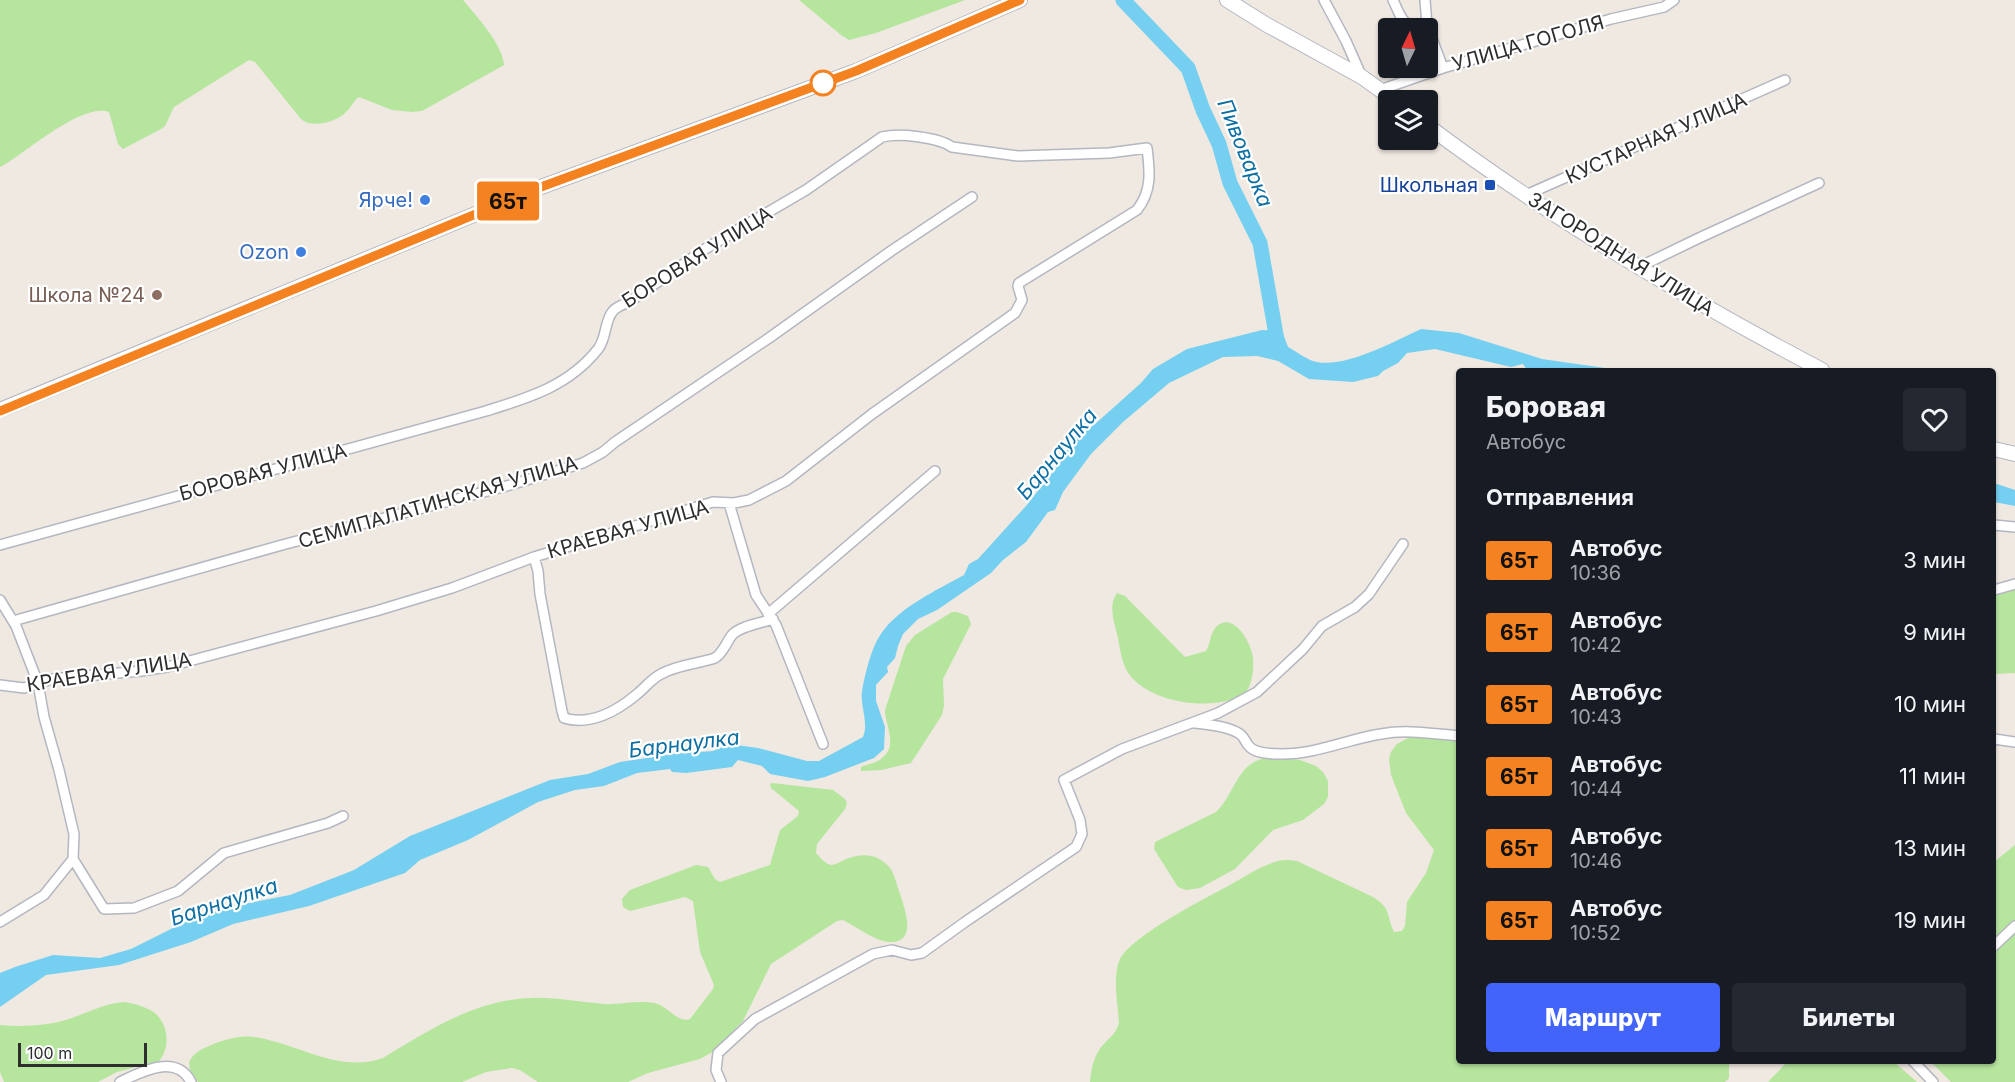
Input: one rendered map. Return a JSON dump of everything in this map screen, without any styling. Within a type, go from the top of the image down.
[{"type":"main road","points":[[0,411],[541,187],[856,71],[1020,0]]},
{"type":"main road","points":[[1227,0],[1266,25],[1362,77],[1380,90]]},
{"type":"main road","name":"ЗАГОРОДНАЯ УЛИЦА","points":[[1438,133],[1526,195],[1637,268],[1818,368]]},
{"type":"main road","points":[[1996,449],[2015,453]]},
{"type":"street","points":[[1324,0],[1346,40],[1362,77]]},
{"type":"street","points":[[1393,0],[1404,18]]},
{"type":"street","points":[[1425,0],[1426,18]]},
{"type":"street","name":"УЛИЦА ГОГОЛЯ","points":[[1380,90],[1443,68],[1611,19],[1664,7],[1674,0]]},
{"type":"street","points":[[1438,55],[1443,68]]},
{"type":"street","name":"КУСТАРНАЯ УЛИЦА","points":[[1526,195],[1785,80]]},
{"type":"street","name":"БОРОВАЯ УЛИЦА","points":[[0,545],[535,396],[567,378],[591,357],[602,343],[608,318],[614,310],[723,238],[806,190],[882,137],[893,135],[931,138],[943,141],[952,147],[1018,156],[1109,153],[1147,148]]},
{"type":"street","name":"КРАЕВАЯ УЛИЦА","points":[[0,685],[24,688],[52,679],[167,667],[376,611],[452,588],[534,557],[713,502],[729,503],[757,497],[786,481],[872,414],[1015,313],[1022,300],[1019,283],[1132,214],[1144,200],[1149,184],[1147,148]]},
{"type":"street","points":[[1637,268],[1819,183]]},
{"type":"street","name":"СЕМИПАЛАТИНСКАЯ УЛИЦА","points":[[13,621],[583,463],[603,452],[972,197]]},
{"type":"street","points":[[534,557],[563,716],[574,721],[593,720],[605,715],[637,694],[660,674],[720,655],[737,631],[771,617],[935,471]]},
{"type":"street","points":[[729,503],[756,595],[771,617],[823,744]]},
{"type":"street","points":[[1996,525],[2015,527]]},
{"type":"street","points":[[721,1082],[716,1070],[718,1053],[754,1019],[873,954],[892,950],[911,955],[922,953],[1076,847],[1082,834],[1080,820],[1064,780],[1122,749],[1218,713],[1257,692],[1288,664],[1322,626],[1355,607],[1369,594],[1403,544]]},
{"type":"street","points":[[1996,589],[2015,584]]},
{"type":"street","points":[[0,600],[13,621],[38,683],[44,717],[74,834],[73,859],[104,909],[134,908],[178,891],[224,853],[328,823],[343,816]]},
{"type":"street","points":[[1191,723],[1233,731],[1245,739],[1252,749],[1259,752],[1282,754],[1313,751],[1383,733],[1423,732],[1456,736]]},
{"type":"street","points":[[1996,739],[2015,742]]},
{"type":"street","points":[[0,922],[44,896],[73,859]]},
{"type":"street","points":[[1996,944],[2015,926]]},
{"type":"street","points":[[1916,1064],[1933,1082]]},
{"type":"street","points":[[120,1082],[157,1067],[167,1066],[179,1069],[191,1082]]},
{"type":"green space","points":[[0,0],[463,0],[494,39],[504,65],[422,111],[392,110],[359,97],[342,116],[324,123],[311,124],[301,119],[255,62],[249,60],[174,107],[165,126],[161,129],[123,149],[118,144],[109,112],[97,111],[53,131],[0,167]]},
{"type":"green space","points":[[799,0],[965,0],[876,33],[849,40]]},
{"type":"green space","points":[[2015,588],[2015,673],[1996,674],[1996,593]]},
{"type":"green space","points":[[1117,593],[1125,596],[1185,657],[1206,651],[1213,631],[1223,622],[1236,626],[1246,638],[1253,658],[1252,677],[1245,694],[1232,700],[1216,703],[1183,702],[1152,692],[1139,684],[1126,670],[1121,654],[1112,613]]},
{"type":"green space","points":[[952,612],[968,616],[971,624],[943,679],[942,715],[911,763],[881,770],[861,771],[861,767],[881,759],[890,747],[885,710],[906,646],[915,635]]},
{"type":"green space","points":[[1456,735],[1456,1064],[1729,1064],[1729,1078],[1725,1082],[1090,1082],[1097,1054],[1118,1027],[1116,974],[1120,959],[1127,950],[1170,918],[1257,869],[1281,860],[1297,861],[1379,901],[1386,909],[1394,932],[1402,931],[1405,926],[1407,902],[1426,873],[1434,850],[1406,813],[1391,775],[1389,759],[1391,752],[1397,744],[1412,736]]},
{"type":"green space","points":[[1269,757],[1300,760],[1316,766],[1328,781],[1328,797],[1324,804],[1303,820],[1273,830],[1235,869],[1200,888],[1186,890],[1178,887],[1154,849],[1155,842],[1216,812],[1243,772],[1258,760]]},
{"type":"green space","points":[[772,783],[833,790],[845,799],[847,803],[845,809],[817,844],[816,853],[831,865],[862,855],[880,859],[885,863],[893,874],[902,901],[907,931],[898,941],[889,942],[872,937],[843,920],[837,921],[771,964],[743,1021],[714,1051],[700,1059],[648,1073],[628,1082],[538,1082],[520,1070],[512,1068],[486,1072],[462,1082],[198,1082],[190,1070],[189,1062],[200,1050],[225,1040],[243,1037],[270,1040],[334,1060],[367,1062],[383,1058],[453,1018],[491,1004],[510,1000],[540,998],[604,1004],[648,1002],[659,1004],[681,1019],[690,1019],[714,985],[700,952],[693,901],[685,897],[630,911],[623,907],[622,899],[630,890],[696,865],[708,867],[715,879],[720,882],[770,865],[780,830],[798,816],[799,811],[771,788]]},
{"type":"green space","points":[[2015,845],[2015,1082],[1951,1082],[1933,1064],[1996,1064],[1996,860]]},
{"type":"green space","points":[[125,1002],[149,1009],[164,1025],[166,1044],[159,1061],[117,1072],[98,1082],[4,1082],[0,1072],[0,1025],[50,1024],[110,1004]]},
{"type":"green space","points":[[1785,1064],[1896,1064],[1917,1082],[1768,1082]]},
{"type":"water","points":[[1421,329],[1459,333],[1542,359],[1605,368],[1526,368],[1523,364],[1511,367],[1435,349],[1407,353],[1398,363],[1378,376],[1353,382],[1309,379],[1278,361],[1257,356],[1223,357],[1169,383],[1123,422],[1091,454],[1063,492],[1055,510],[1048,512],[1026,542],[991,573],[937,610],[918,619],[903,634],[895,658],[887,667],[888,672],[876,685],[876,701],[885,727],[884,749],[874,758],[825,777],[808,781],[770,774],[762,766],[738,760],[732,767],[686,773],[672,772],[670,769],[637,773],[604,786],[575,790],[538,802],[468,840],[420,860],[405,873],[309,906],[233,924],[191,942],[119,965],[46,975],[0,1007],[0,973],[53,955],[100,958],[131,949],[189,920],[244,904],[290,895],[354,870],[410,836],[550,780],[588,774],[620,762],[713,751],[729,744],[758,748],[807,761],[819,761],[863,737],[865,726],[862,691],[865,677],[874,647],[888,625],[919,600],[964,575],[969,564],[978,559],[1026,506],[1067,454],[1068,439],[1094,425],[1141,383],[1153,369],[1187,349],[1262,330],[1282,331],[1288,347],[1313,361],[1329,363],[1342,361],[1384,346]]},
{"type":"water","points":[[1996,484],[2015,490],[2015,506],[1996,502]]},
{"type":"waterway","name":"Пивоварка","points":[[1123,0],[1188,68],[1203,110],[1219,144],[1230,183],[1260,243],[1278,346]]},
{"type":"bus line","name":"65т","points":[[0,411],[541,187],[856,71],[1020,0]]},
{"type":"place","name":"Школьная","points":[[1490,185]]},
{"type":"place","name":"Ярче!","points":[[425,200]]},
{"type":"place","name":"Ozon","points":[[301,252]]},
{"type":"place","name":"Школа №24","points":[[157,295]]},
{"type":"water label","name":"Барнаулка","points":[[1057,454]]},
{"type":"water label","name":"Барнаулка","points":[[684,744]]},
{"type":"water label","name":"Барнаулка","points":[[224,902]]}]
